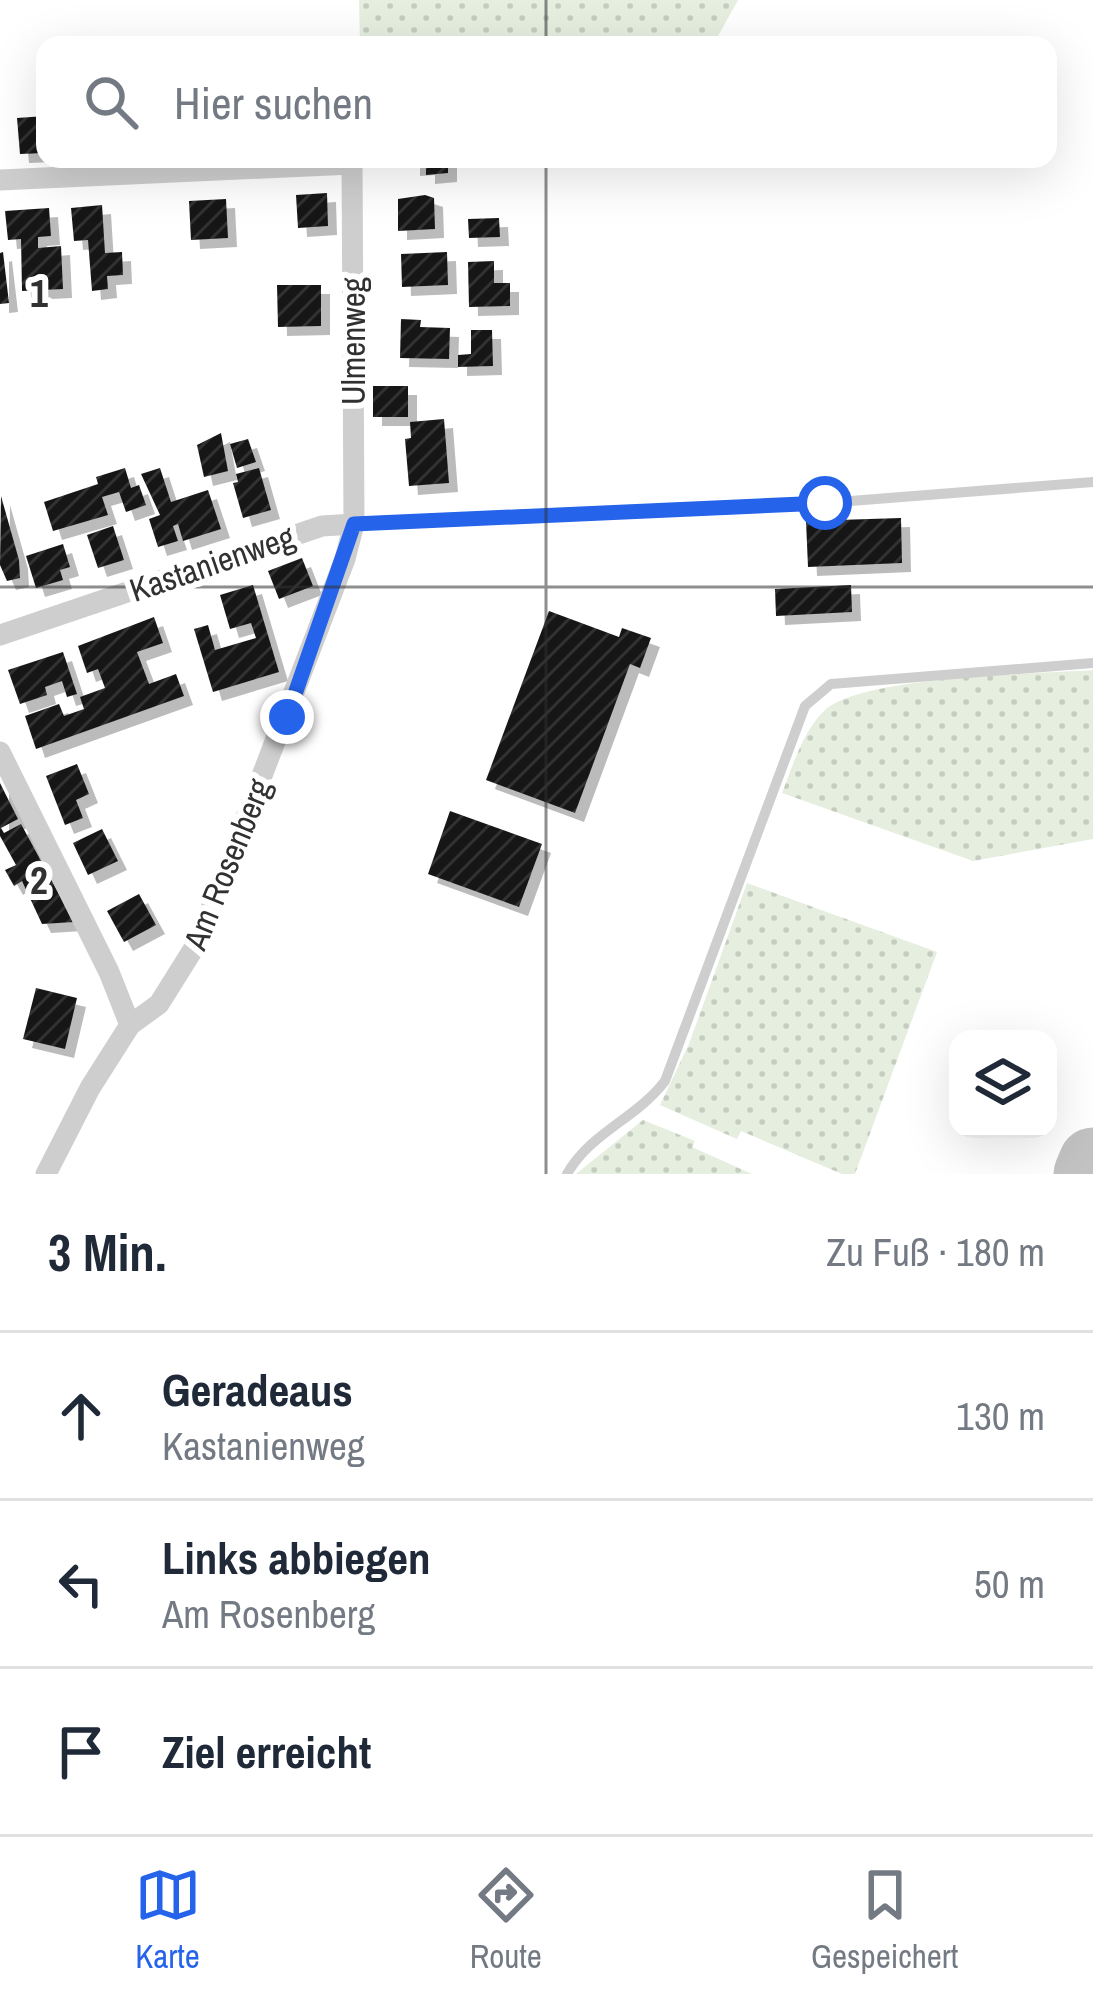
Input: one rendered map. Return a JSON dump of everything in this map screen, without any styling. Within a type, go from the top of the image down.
[{"type":"street","points":[[0,180],[235,168]]},
{"type":"street","name":"Ulmenweg","points":[[352,168],[354,524]]},
{"type":"street","name":"Kastanienweg","points":[[0,635],[322,526],[354,524]]},
{"type":"street","name":"Am Rosenberg","points":[[46,1174],[89,1088],[130,1025],[175,984],[199,940],[294,698],[354,524]]},
{"type":"street","points":[[0,752],[110,972],[130,1025]]},
{"type":"lane","name":"Kastanienweg","points":[[354,524],[825,503],[1093,482]]},
{"type":"lane","points":[[567,1174],[583,1147],[650,1101],[665,1082],[806,706],[831,685],[1093,663]]},
{"type":"green space","points":[[359,0],[738,0],[718,36],[360,36]]},
{"type":"green space","points":[[1093,670],[1093,839],[973,861],[782,793],[811,728],[825,710],[845,699],[911,683]]},
{"type":"green space","points":[[747,883],[937,952],[855,1174],[842,1174],[741,1131],[737,1139],[660,1105],[689,1044]]},
{"type":"green space","points":[[643,1120],[695,1141],[692,1147],[752,1174],[576,1174]]},
{"type":"building","points":[[36,117],[36,153],[20,154],[17,118]]},
{"type":"building","points":[[426,168],[448,168],[448,173],[426,175]]},
{"type":"building","points":[[327,193],[328,226],[298,228],[296,195]]},
{"type":"building","points":[[434,198],[435,229],[398,231],[398,199]]},
{"type":"building","points":[[226,199],[228,238],[191,240],[189,201]]},
{"type":"building","points":[[102,205],[105,253],[122,252],[123,275],[107,276],[108,289],[92,291],[88,240],[74,241],[71,208]]},
{"type":"building","points":[[49,208],[51,236],[38,237],[38,248],[61,246],[63,289],[22,291],[21,239],[8,240],[5,211]]},
{"type":"building","points":[[499,218],[500,237],[469,238],[468,219]]},
{"type":"building","points":[[447,252],[448,285],[402,287],[401,254]]},
{"type":"building","points":[[0,253],[9,303],[0,304]]},
{"type":"building","points":[[494,261],[494,283],[510,283],[510,306],[469,307],[468,262]]},
{"type":"building","points":[[277,285],[321,285],[321,326],[278,327]]},
{"type":"building","points":[[401,319],[421,320],[420,327],[450,328],[449,359],[400,358]]},
{"type":"building","points":[[471,330],[492,330],[493,366],[458,367],[458,355],[471,354]]},
{"type":"building","points":[[373,386],[408,386],[408,417],[373,417]]},
{"type":"building","points":[[444,419],[449,483],[409,486],[405,439],[411,438],[410,422]]},
{"type":"building","points":[[221,433],[228,471],[204,477],[197,445]]},
{"type":"building","points":[[248,439],[256,462],[237,468],[230,444]]},
{"type":"building","points":[[125,468],[131,488],[139,485],[146,505],[126,512],[119,492],[102,497],[108,515],[53,531],[44,502],[98,484],[96,477]]},
{"type":"building","points":[[160,468],[171,502],[208,490],[221,529],[183,541],[178,524],[173,526],[178,541],[158,547],[149,519],[160,515],[141,474]]},
{"type":"building","points":[[259,468],[271,510],[243,518],[233,483],[238,482],[236,474]]},
{"type":"building","points":[[1,496],[19,560],[20,578],[7,581],[0,565]]},
{"type":"building","points":[[901,518],[902,563],[808,567],[806,521]]},
{"type":"building","points":[[113,526],[124,560],[98,568],[87,535]]},
{"type":"building","points":[[63,544],[70,567],[60,570],[63,580],[36,588],[26,556]]},
{"type":"building","points":[[302,558],[313,586],[279,599],[268,571]]},
{"type":"building","points":[[253,585],[279,672],[213,692],[194,629],[208,625],[215,650],[256,638],[251,623],[230,629],[220,595]]},
{"type":"building","points":[[851,585],[852,612],[776,616],[775,589]]},
{"type":"building","points":[[549,611],[619,637],[622,628],[651,638],[640,668],[630,664],[575,813],[486,780]]},
{"type":"building","points":[[154,617],[163,643],[137,652],[149,684],[176,674],[184,696],[36,749],[25,716],[59,704],[64,716],[84,709],[80,697],[105,688],[98,669],[87,673],[78,646]]},
{"type":"building","points":[[63,652],[77,694],[67,697],[62,681],[45,687],[47,695],[20,704],[8,670]]},
{"type":"building","points":[[77,764],[89,794],[76,800],[83,818],[65,825],[46,776]]},
{"type":"building","points":[[0,783],[18,819],[1,828],[4,833],[21,824],[74,922],[42,924],[22,881],[14,886],[5,870],[16,865],[0,836]]},
{"type":"building","points":[[450,811],[542,844],[519,907],[428,874]]},
{"type":"building","points":[[102,829],[118,861],[88,875],[73,843]]},
{"type":"building","points":[[139,894],[156,925],[124,942],[107,911]]},
{"type":"building","points":[[36,988],[77,998],[65,1049],[23,1039]]},
{"type":"taxiway","points":[[1088,1174],[1093,1162]]},
{"type":"route","points":[[287,717],[354,524],[825,503]]}]
